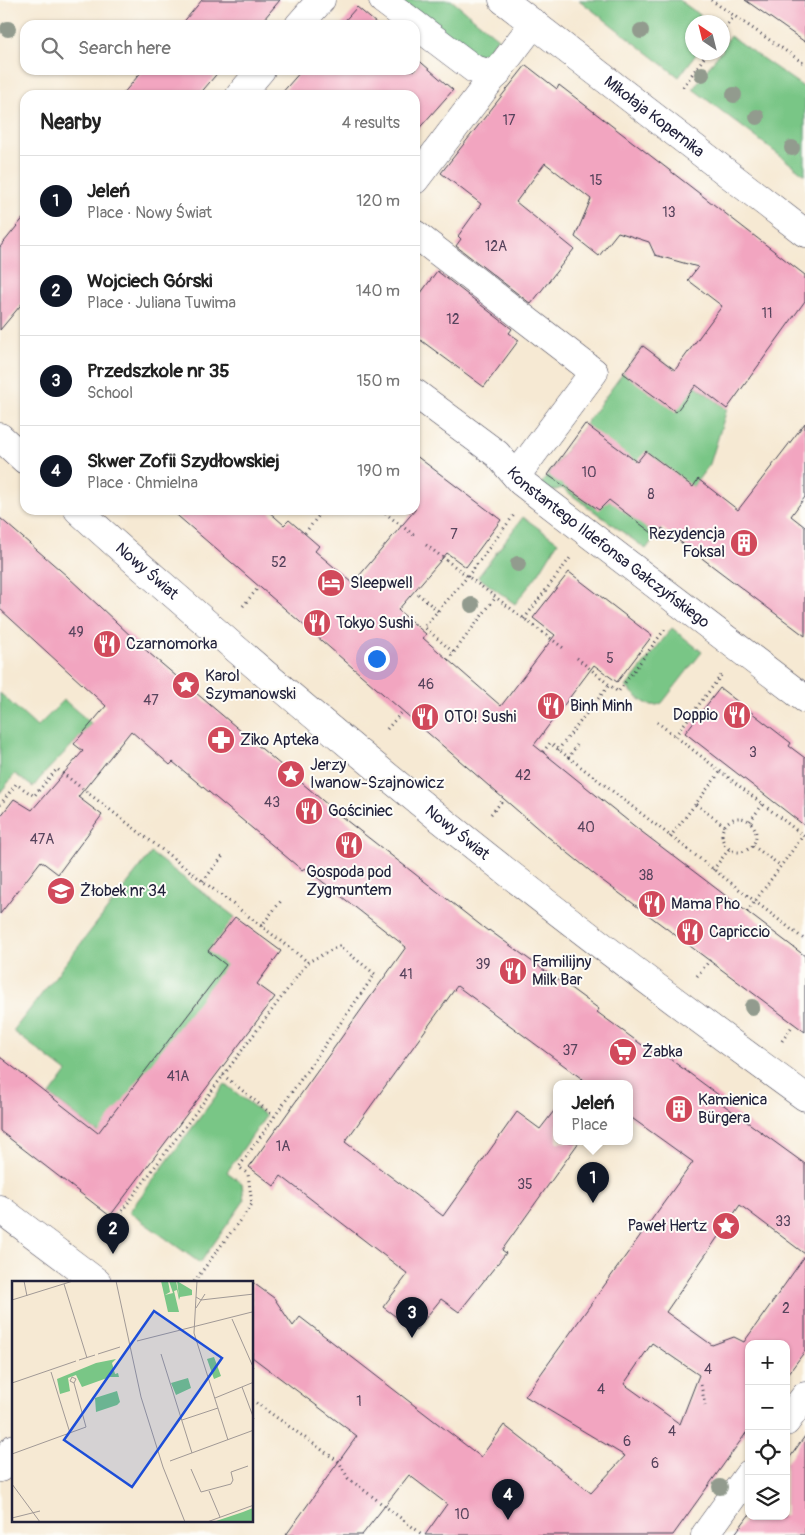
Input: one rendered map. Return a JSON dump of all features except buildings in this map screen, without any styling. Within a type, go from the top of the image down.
[{"type":"street","points":[[304,20],[321,0]]},
{"type":"street","points":[[383,0],[409,20]]},
{"type":"street","name":"Mikołaja Kopernika","points":[[503,0],[805,232]]},
{"type":"street","points":[[420,173],[534,24]]},
{"type":"street","points":[[420,28],[474,69],[496,74]]},
{"type":"street","points":[[244,90],[257,75]]},
{"type":"street","points":[[420,238],[594,372],[524,483]]},
{"type":"street","name":"Konstantego Ildefonsa Gałczyńskiego","points":[[420,397],[497,454],[524,483],[805,699]]},
{"type":"street","points":[[0,437],[20,455]]},
{"type":"street","name":"Nowy Świat","points":[[84,515],[281,688],[432,812],[630,968],[805,1097]]},
{"type":"street","points":[[0,1208],[96,1281]]},
{"type":"street","points":[[790,1417],[805,1396]]},
{"type":"street","points":[[0,1437],[12,1446]]},
{"type":"street","points":[[0,1468],[12,1451]]},
{"type":"street","points":[[705,1535],[748,1475]]},
{"type":"path","points":[[711,0],[805,64]]},
{"type":"path","points":[[730,21],[734,16]]},
{"type":"path","points":[[683,87],[702,60]]},
{"type":"path","points":[[454,652],[424,627],[468,576],[524,483]]},
{"type":"path","points":[[305,533],[319,515]]},
{"type":"path","points":[[388,515],[415,536]]},
{"type":"path","points":[[426,545],[566,650]]},
{"type":"path","points":[[524,619],[575,551]]},
{"type":"path","points":[[243,606],[258,588]]},
{"type":"path","points":[[418,594],[438,611]]},
{"type":"path","points":[[448,660],[496,597]]},
{"type":"path","points":[[577,658],[618,692],[669,623]]},
{"type":"path","points":[[675,736],[726,668]]},
{"type":"path","points":[[558,750],[609,685]]},
{"type":"path","points":[[388,729],[402,712]]},
{"type":"path","points":[[657,722],[804,836],[747,912]]},
{"type":"path","points":[[543,752],[550,743],[805,940]]},
{"type":"path","points":[[568,758],[577,746]]},
{"type":"path","points":[[0,805],[16,784],[34,796],[57,769],[308,962]]},
{"type":"path","points":[[670,837],[721,771]]},
{"type":"path","points":[[491,814],[503,800]]},
{"type":"path","points":[[696,804],[725,826]]},
{"type":"path","points":[[750,821],[763,804]]},
{"type":"path","points":[[737,818],[750,821],[757,834],[753,846],[745,852],[729,849],[723,839],[725,826],[737,818]]},
{"type":"path","points":[[753,846],[780,866]]},
{"type":"path","points":[[713,870],[729,849]]},
{"type":"path","points":[[203,882],[223,856]]},
{"type":"path","points":[[261,926],[281,901]]},
{"type":"path","points":[[107,1231],[308,962],[339,946],[375,974],[239,1168],[248,1174],[252,1204],[195,1281]]},
{"type":"path","points":[[697,976],[710,960]]},
{"type":"path","points":[[782,1041],[793,1025]]},
{"type":"path","points":[[223,1075],[274,1116]]},
{"type":"path","points":[[701,1385],[705,1405]]},
{"type":"path","points":[[254,1401],[339,1462],[348,1478],[423,1535]]},
{"type":"green space","points":[[397,0],[451,0],[498,38],[484,54],[470,56]]},
{"type":"green space","points":[[579,0],[679,0],[700,15],[685,15],[685,60],[692,60],[679,77]]},
{"type":"green space","points":[[730,36],[805,88],[805,175],[693,89],[714,60],[730,60]]},
{"type":"green space","points":[[643,346],[727,409],[710,464],[646,549],[562,488],[552,491],[541,484]]},
{"type":"green space","points":[[523,517],[558,542],[539,573],[515,604],[478,577]]},
{"type":"green space","points":[[672,628],[702,652],[662,703],[657,705],[647,704],[626,687]]},
{"type":"green space","points":[[0,693],[37,727],[64,700],[92,724],[33,787],[15,774],[0,793]]},
{"type":"green space","points":[[151,853],[235,917],[227,965],[101,1135],[50,1095],[67,1072],[13,1031]]},
{"type":"green space","points":[[225,1084],[266,1116],[227,1172],[242,1183],[244,1201],[200,1263],[129,1212]]},
{"type":"place","name":"Rezydencja Foksal","points":[[744,543]]},
{"type":"place","name":"Sleepwell","points":[[331,583]]},
{"type":"place","name":"Tokyo Sushi","points":[[317,623]]},
{"type":"place","name":"Czarnomorka","points":[[107,644]]},
{"type":"place","name":"Karol Szymanowski","points":[[186,685]]},
{"type":"place","name":"Binh Minh","points":[[551,706]]},
{"type":"place","name":"Doppio","points":[[737,715]]},
{"type":"place","name":"OTO! Sushi","points":[[425,717]]},
{"type":"place","name":"Ziko Apteka","points":[[221,740]]},
{"type":"place","name":"Jerzy Iwanow-Szajnowicz","points":[[291,774]]},
{"type":"place","name":"Gościniec","points":[[309,811]]},
{"type":"place","name":"Gospoda pod Zygmuntem","points":[[349,845]]},
{"type":"place","name":"Żłobek nr 34","points":[[61,891]]},
{"type":"place","name":"Mama Pho","points":[[652,904]]},
{"type":"place","name":"Capriccio","points":[[690,932]]},
{"type":"place","name":"Familijny Milk Bar","points":[[513,971]]},
{"type":"place","name":"Żabka","points":[[623,1052]]},
{"type":"place","name":"Kamienica Bürgera","points":[[679,1109]]},
{"type":"place","name":"Jeleń","points":[[593,1203]]},
{"type":"place","name":"Paweł Hertz","points":[[726,1226]]},
{"type":"place","name":"Wojciech Górski","points":[[113,1254]]},
{"type":"place","name":"Przedszkole nr 35","points":[[412,1338]]},
{"type":"place","name":"Skwer Zofii Szydłowskiej","points":[[508,1520]]}]
